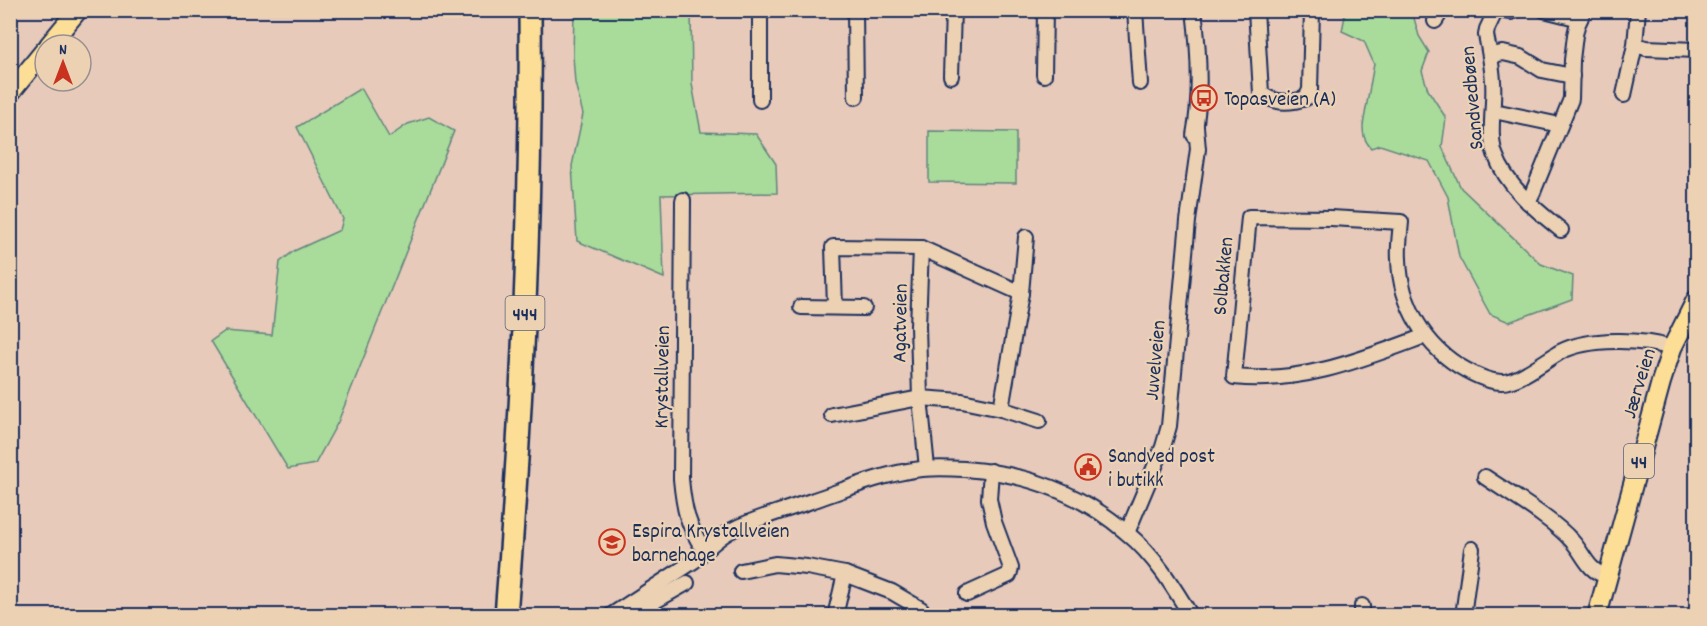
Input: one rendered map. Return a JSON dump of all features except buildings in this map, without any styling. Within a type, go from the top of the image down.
[{"type":"highway","name":"444","points":[[493,615],[513,301],[517,150],[516,10]]},
{"type":"highway","name":"444","points":[[506,615],[519,449],[529,230],[530,10]]},
{"type":"main road","points":[[60,33],[78,10]]},
{"type":"main road","points":[[10,93],[33,65]]},
{"type":"main road","name":"Jærveien","points":[[1597,615],[1661,382],[1672,348],[1695,304]]},
{"type":"street","points":[[760,10],[760,100]]},
{"type":"street","points":[[855,10],[856,97]]},
{"type":"street","points":[[951,76],[953,10]]},
{"type":"street","points":[[1044,75],[1045,10]]},
{"type":"street","points":[[1134,10],[1140,83]]},
{"type":"street","name":"Juvelveien","points":[[1122,529],[1124,514],[1141,499],[1163,447],[1168,426],[1188,221],[1198,149],[1196,127],[1198,64],[1194,10]]},
{"type":"street","points":[[1257,10],[1261,93],[1268,99],[1287,102],[1306,98],[1310,90],[1312,10]]},
{"type":"street","points":[[1497,10],[1511,12],[1515,10]]},
{"type":"street","name":"Sandvedbøen","points":[[1497,10],[1487,29],[1493,81],[1495,154],[1506,174],[1528,202],[1561,230]]},
{"type":"street","points":[[1528,202],[1571,99],[1575,35],[1582,15],[1544,10]]},
{"type":"street","points":[[1624,95],[1635,45],[1638,10]]},
{"type":"street","points":[[1635,45],[1646,48],[1696,50]]},
{"type":"street","points":[[1490,55],[1503,53],[1526,58],[1542,70],[1572,76]]},
{"type":"street","points":[[1494,111],[1560,125]]},
{"type":"street","name":"Krystallveien","points":[[683,200],[681,479],[684,509],[691,530],[704,550]]},
{"type":"street","name":"Solbakken","points":[[1425,336],[1360,360],[1316,373],[1254,379],[1234,377],[1249,217],[1401,222],[1398,259],[1407,304],[1425,336],[1454,364],[1484,379],[1508,382],[1563,351],[1589,343],[1656,344],[1672,348]]},
{"type":"street","points":[[1001,409],[1021,293],[1026,237]]},
{"type":"street","points":[[835,307],[833,247],[921,248],[1021,293]]},
{"type":"street","name":"Agatveien","points":[[921,248],[918,326],[920,398],[927,468]]},
{"type":"street","name":"Agatveien","points":[[801,307],[864,308]]},
{"type":"street","points":[[832,415],[920,398],[962,401],[1001,409],[1039,421]]},
{"type":"street","points":[[610,615],[694,561],[704,550],[732,530],[873,480],[927,468],[991,471],[1044,484],[1094,508],[1122,529],[1144,550],[1170,581],[1191,615]]},
{"type":"street","points":[[967,594],[1009,575],[1011,568],[994,522],[989,499],[991,471]]},
{"type":"street","points":[[1485,477],[1560,529],[1597,573],[1607,576]]},
{"type":"street","points":[[1463,615],[1472,549]]},
{"type":"street","points":[[741,571],[775,564],[844,574],[892,592],[921,609]]},
{"type":"street","points":[[835,615],[844,574]]},
{"type":"street","points":[[629,615],[687,583]]},
{"type":"green space","points":[[574,11],[691,11],[692,84],[701,132],[756,134],[776,164],[777,193],[661,195],[664,278],[577,241],[572,166],[583,114],[575,83]]},
{"type":"green space","points":[[1341,11],[1412,11],[1419,36],[1429,52],[1422,71],[1428,90],[1446,118],[1442,147],[1461,188],[1541,264],[1573,276],[1572,299],[1509,322],[1490,314],[1459,257],[1448,197],[1429,161],[1380,145],[1371,148],[1365,140],[1363,125],[1374,64],[1364,41],[1342,31],[1345,16],[1341,14]]},
{"type":"green space","points":[[361,88],[389,137],[408,124],[429,117],[454,131],[338,422],[315,464],[288,469],[211,341],[225,331],[272,335],[280,262],[294,251],[340,230],[343,219],[297,127]]},
{"type":"green space","points":[[929,131],[1016,132],[1016,183],[929,182]]},
{"type":"place","name":"Topasveien (A)","points":[[1204,98]]},
{"type":"place","name":"Sandved post i butikk","points":[[1088,467]]},
{"type":"place","name":"Espira Krystallveien barnehage","points":[[612,542]]}]
